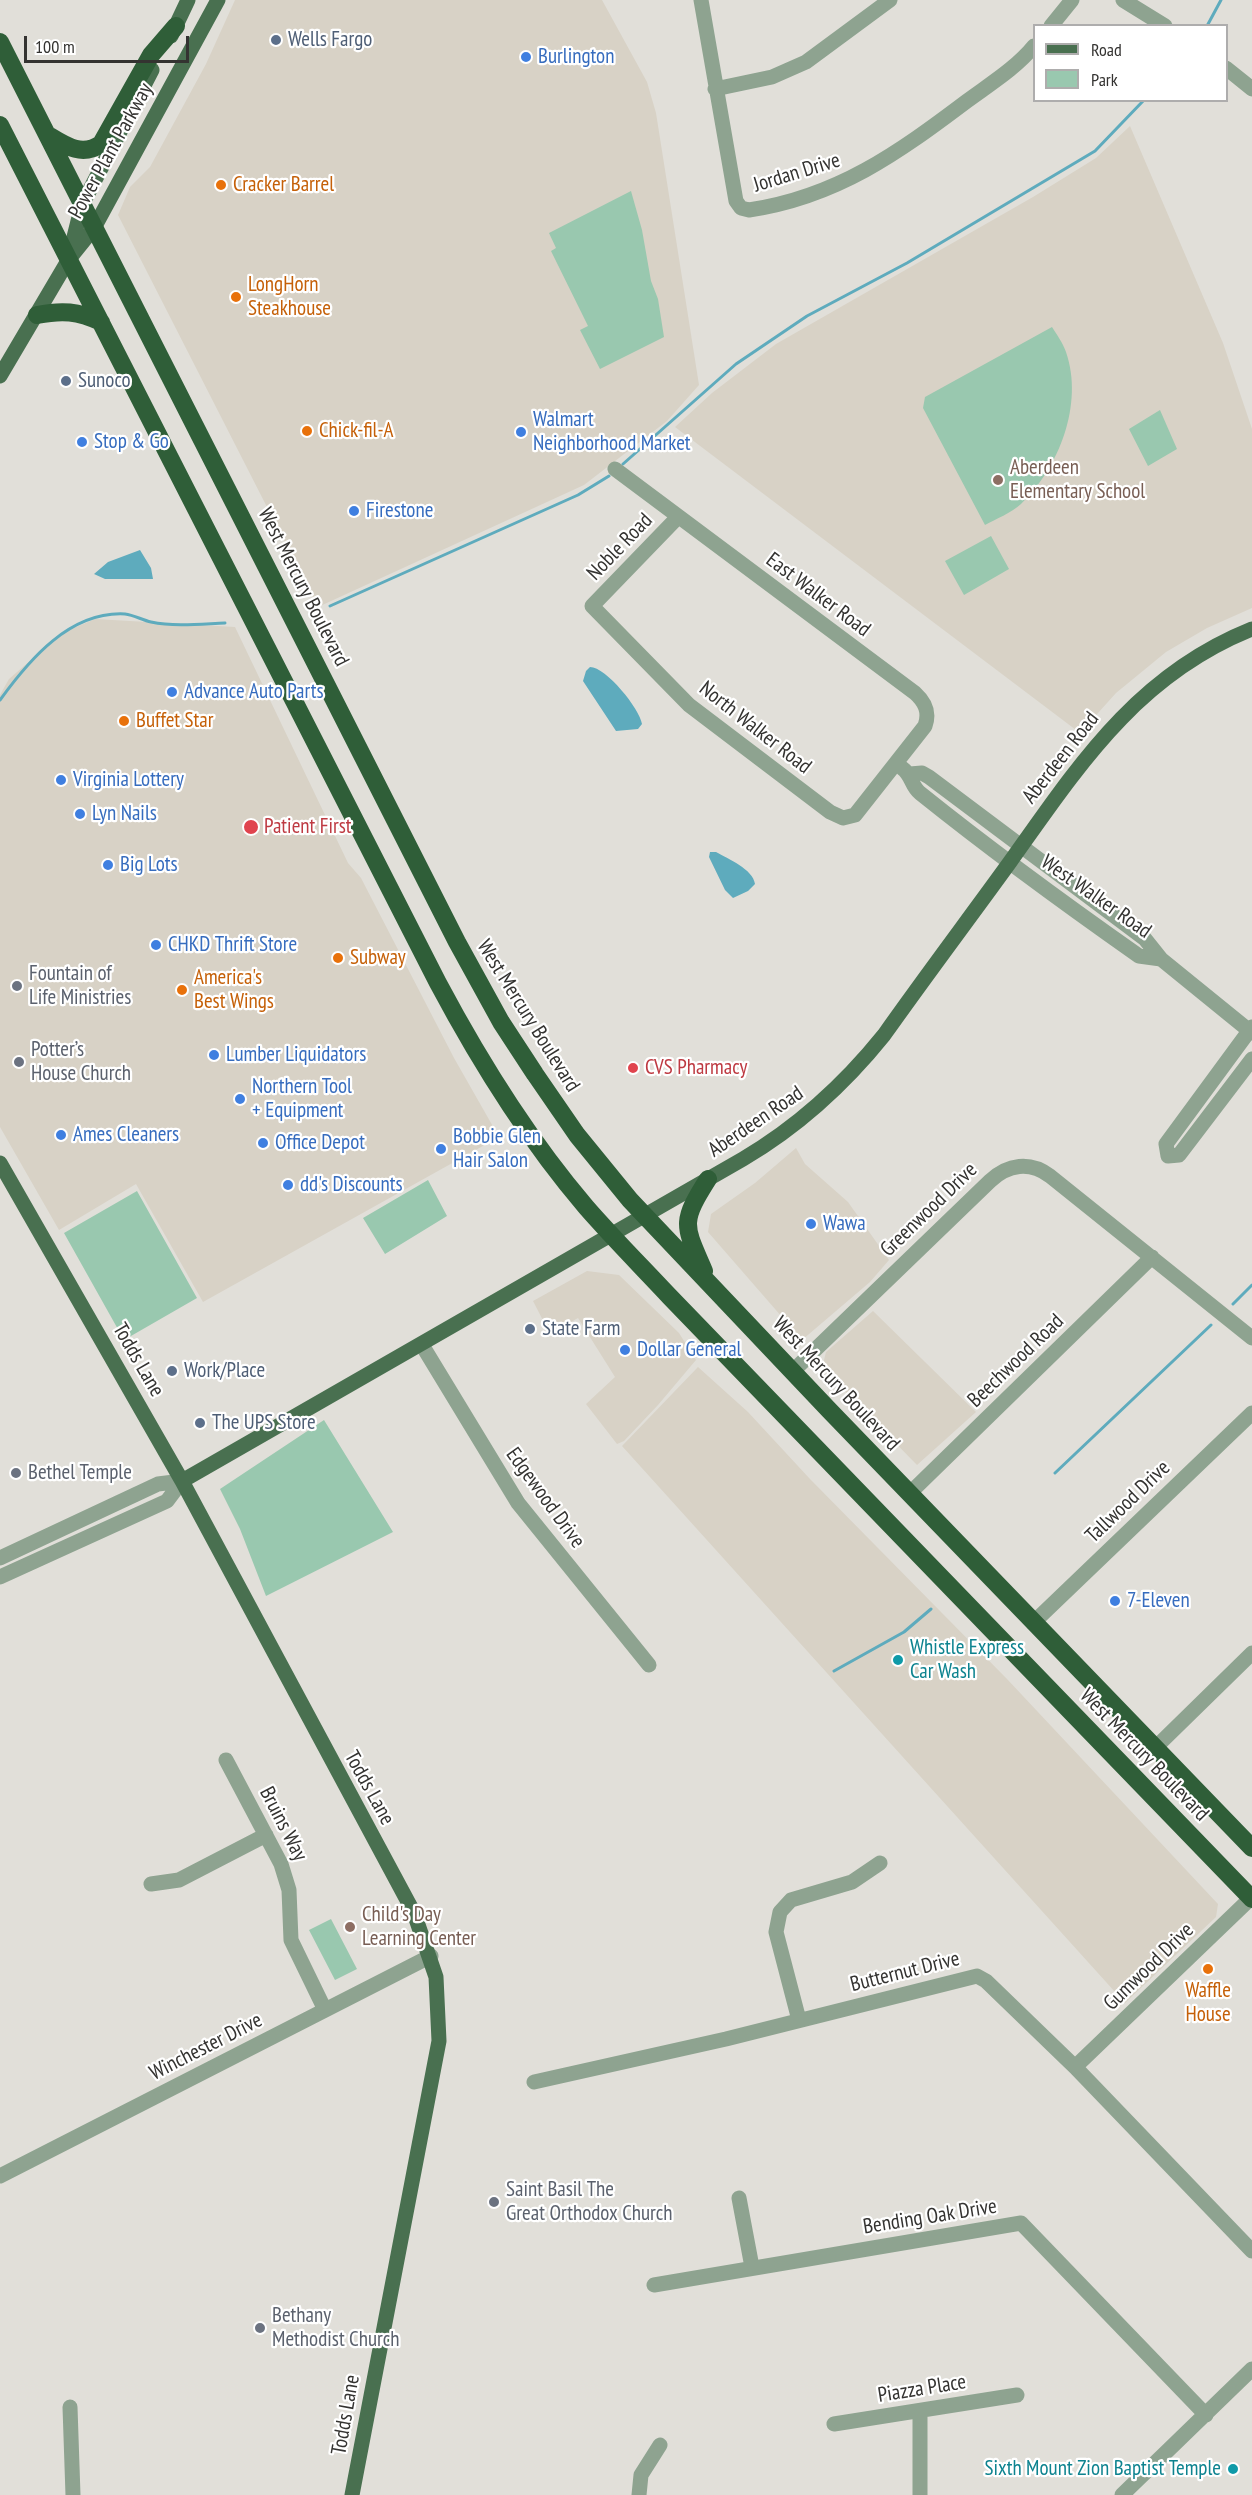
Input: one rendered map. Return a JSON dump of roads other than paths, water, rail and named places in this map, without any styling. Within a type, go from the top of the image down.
[{"type":"highway","points":[[47,135],[79,150],[91,150],[101,144],[151,56],[176,26]]},
{"type":"highway","name":"West Mercury Boulevard","points":[[0,42],[469,966],[507,1032],[556,1104],[600,1165],[645,1215],[792,1372],[1252,1848]]},
{"type":"highway","points":[[0,60],[19,80]]},
{"type":"highway","name":"West Mercury Boulevard","points":[[0,124],[460,1024],[528,1132],[585,1206],[1252,1898]]},
{"type":"highway","points":[[37,315],[63,310],[80,312],[101,322]]},
{"type":"highway","points":[[708,1179],[693,1203],[686,1223],[690,1240],[710,1284]]},
{"type":"main road","name":"Power Plant Parkway","points":[[69,259],[82,205],[188,0]]},
{"type":"main road","name":"Power Plant Parkway","points":[[69,259],[94,228],[218,0]]},
{"type":"main road","points":[[0,376],[69,259]]},
{"type":"main road","name":"Aberdeen Road","points":[[182,1481],[422,1345],[789,1130],[844,1083],[884,1035],[1086,757],[1133,704],[1183,665],[1252,629]]},
{"type":"main road","name":"Todds Lane","points":[[0,1163],[182,1481],[414,1913],[436,1977],[439,2040],[352,2495]]},
{"type":"street","name":"Jordan Drive","points":[[701,0],[735,201],[741,208],[749,210],[831,188],[879,164],[898,153],[1006,72],[1033,48]]},
{"type":"street","points":[[715,89],[772,77],[806,62],[890,0]]},
{"type":"street","points":[[1053,24],[1072,0]]},
{"type":"street","points":[[1123,0],[1162,24]]},
{"type":"street","points":[[1228,69],[1252,89]]},
{"type":"street","name":"East Walker Road","points":[[615,469],[922,700],[927,709],[927,722],[897,763]]},
{"type":"street","name":"Noble Road","points":[[592,606],[678,517]]},
{"type":"street","name":"North Walker Road","points":[[592,606],[689,705],[834,815],[848,818],[858,813],[897,763]]},
{"type":"street","points":[[897,763],[910,774],[918,791],[1010,862]]},
{"type":"street","points":[[910,774],[922,773],[929,777],[1022,844]]},
{"type":"street","name":"West Walker Road","points":[[1022,844],[1145,939],[1161,959],[1251,1030]]},
{"type":"street","name":"West Walker Road","points":[[1010,862],[1139,956],[1161,959]]},
{"type":"street","points":[[1251,1030],[1166,1144],[1168,1156],[1179,1155],[1252,1059]]},
{"type":"street","name":"Greenwood Drive","points":[[792,1372],[990,1181],[1011,1168],[1029,1166],[1044,1172],[1252,1338]]},
{"type":"street","name":"Beechwood Road","points":[[909,1494],[1152,1257]]},
{"type":"street","name":"Edgewood Drive","points":[[422,1345],[518,1503],[649,1665]]},
{"type":"street","name":"Tallwood Drive","points":[[1033,1623],[1252,1413]]},
{"type":"street","points":[[0,1558],[158,1484],[182,1481]]},
{"type":"street","points":[[0,1577],[167,1501],[182,1481]]},
{"type":"street","points":[[1155,1748],[1252,1653]]},
{"type":"street","name":"Bruins Way","points":[[226,1760],[287,1878],[291,1941],[325,2010]]},
{"type":"street","points":[[151,1884],[179,1880],[266,1835]]},
{"type":"street","points":[[799,2020],[776,1932],[780,1912],[791,1900],[852,1882],[880,1863]]},
{"type":"street","name":"Gumwood Drive","points":[[1075,2067],[1252,1898]]},
{"type":"street","name":"Winchester Drive","points":[[0,2176],[430,1956]]},
{"type":"street","name":"Butternut Drive","points":[[534,2082],[977,1976],[986,1981],[1075,2067],[1252,2251]]},
{"type":"street","points":[[740,2198],[752,2267]]},
{"type":"street","name":"Bending Oak Drive","points":[[654,2285],[1021,2223],[1206,2415]]},
{"type":"street","points":[[1122,2495],[1252,2369]]},
{"type":"street","name":"Piazza Place","points":[[834,2424],[1017,2395]]},
{"type":"street","points":[[70,2407],[73,2495]]},
{"type":"street","points":[[920,2412],[920,2495]]},
{"type":"street","points":[[639,2495],[641,2475],[660,2445]]},
{"type":"water","points":[[140,550],[151,568],[153,579],[105,579],[94,574],[108,562]]},
{"type":"water","points":[[590,667],[605,674],[629,699],[640,717],[642,724],[638,729],[616,731],[583,681]]},
{"type":"water","points":[[710,852],[716,852],[739,865],[750,874],[755,884],[748,891],[733,898],[725,890],[709,857]]},
{"type":"waterway","points":[[1208,24],[1221,0]]},
{"type":"waterway","points":[[623,464],[736,364],[807,316],[907,263],[1095,151],[1142,102]]},
{"type":"waterway","points":[[330,606],[578,495],[609,476]]},
{"type":"waterway","points":[[0,700],[38,654],[69,629],[86,621],[105,615],[125,614],[151,622],[169,624],[225,623]]},
{"type":"waterway","points":[[1233,1304],[1252,1285]]},
{"type":"waterway","points":[[1055,1473],[1211,1325]]},
{"type":"waterway","points":[[834,1671],[904,1632],[931,1609]]},
{"type":"place","name":"Wells Fargo","points":[[276,40]]},
{"type":"place","name":"Burlington","points":[[526,57]]},
{"type":"place","name":"Cracker Barrel","points":[[221,185]]},
{"type":"place","name":"LongHorn Steakhouse","points":[[236,297]]},
{"type":"place","name":"Sunoco","points":[[66,381]]},
{"type":"place","name":"Chick-fil-A","points":[[307,431]]},
{"type":"place","name":"Walmart Neighborhood Market","points":[[521,432]]},
{"type":"place","name":"Stop & Go","points":[[82,442]]},
{"type":"place","name":"Aberdeen Elementary School","points":[[998,480]]},
{"type":"place","name":"Firestone","points":[[354,511]]},
{"type":"place","name":"Advance Auto Parts","points":[[172,692]]},
{"type":"place","name":"Buffet Star","points":[[124,721]]},
{"type":"place","name":"Virginia Lottery","points":[[61,780]]},
{"type":"place","name":"Lyn Nails","points":[[80,814]]},
{"type":"place","name":"Patient First","points":[[251,827]]},
{"type":"place","name":"Big Lots","points":[[108,865]]},
{"type":"place","name":"CHKD Thrift Store","points":[[156,945]]},
{"type":"place","name":"Subway","points":[[338,958]]},
{"type":"place","name":"Fountain of Life Ministries","points":[[17,986]]},
{"type":"place","name":"America's Best Wings","points":[[182,990]]},
{"type":"place","name":"Lumber Liquidators","points":[[214,1055]]},
{"type":"place","name":"Potter’s House Church","points":[[19,1062]]},
{"type":"place","name":"CVS Pharmacy","points":[[633,1068]]},
{"type":"place","name":"Northern Tool + Equipment","points":[[240,1099]]},
{"type":"place","name":"Ames Cleaners","points":[[61,1135]]},
{"type":"place","name":"Office Depot","points":[[263,1143]]},
{"type":"place","name":"Bobbie Glen Hair Salon","points":[[441,1149]]},
{"type":"place","name":"dd's Discounts","points":[[288,1185]]},
{"type":"place","name":"Wawa","points":[[811,1224]]},
{"type":"place","name":"State Farm","points":[[530,1329]]},
{"type":"place","name":"Dollar General","points":[[625,1350]]},
{"type":"place","name":"Work/Place","points":[[172,1371]]},
{"type":"place","name":"The UPS Store","points":[[200,1423]]},
{"type":"place","name":"Bethel Temple","points":[[16,1473]]},
{"type":"place","name":"7-Eleven","points":[[1115,1601]]},
{"type":"place","name":"Whistle Express Car Wash","points":[[898,1660]]},
{"type":"place","name":"Child's Day Learning Center","points":[[350,1927]]},
{"type":"place","name":"Waffle House","points":[[1208,1969]]},
{"type":"place","name":"Saint Basil The Great Orthodox Church","points":[[494,2202]]},
{"type":"place","name":"Bethany Methodist Church","points":[[260,2328]]},
{"type":"place","name":"Sixth Mount Zion Baptist Temple","points":[[1233,2469]]}]
